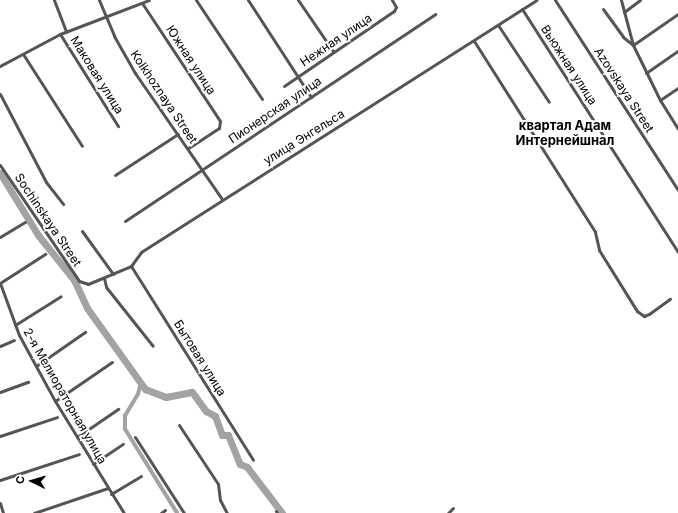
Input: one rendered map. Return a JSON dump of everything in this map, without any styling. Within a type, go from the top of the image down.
[{"type":"street","name":"Маковая улица","points":[[54,0],[66,32]]},
{"type":"street","name":"Kolkhoznaya Street","points":[[99,0],[114,36],[134,73],[188,148],[222,199]]},
{"type":"street","points":[[0,66],[60,34],[107,18],[149,0]]},
{"type":"street","points":[[196,0],[262,99]]},
{"type":"street","points":[[248,0],[311,97]]},
{"type":"street","points":[[298,0],[333,50]]},
{"type":"street","name":"Нежная улица","points":[[284,86],[333,50],[396,8],[392,0]]},
{"type":"street","name":"улица Энгельса","points":[[82,284],[104,278],[131,266],[141,252],[222,199],[474,41],[536,0]]},
{"type":"street","name":"Azovskaya Street","points":[[555,0],[678,190]]},
{"type":"street","points":[[621,0],[633,46],[660,100],[677,124],[678,129]]},
{"type":"street","points":[[624,12],[640,0]]},
{"type":"street","name":"Южная улица","points":[[142,3],[220,121],[219,128],[188,148]]},
{"type":"street","points":[[603,9],[622,37],[633,46]]},
{"type":"street","name":"Вьюжная улица","points":[[522,10],[678,252]]},
{"type":"street","name":"Пионерская улица","points":[[125,221],[203,171],[435,14]]},
{"type":"street","points":[[633,46],[678,14]]},
{"type":"street","points":[[498,25],[549,102]]},
{"type":"street","name":"Маковая улица","points":[[60,34],[118,126]]},
{"type":"street","points":[[474,41],[596,232],[599,250],[637,311],[644,316],[670,299]]},
{"type":"street","points":[[646,73],[678,51]]},
{"type":"street","points":[[23,54],[82,146]]},
{"type":"street","points":[[660,100],[678,88]]},
{"type":"street","points":[[0,94],[46,182],[63,204]]},
{"type":"street","points":[[115,175],[178,134]]},
{"type":"street","name":"Sochinskaya Street","points":[[0,166],[82,284]]},
{"type":"street","points":[[0,238],[25,222]]},
{"type":"street","points":[[82,232],[113,274]]},
{"type":"street","points":[[0,283],[46,254]]},
{"type":"street","name":"Бытовая улица","points":[[131,266],[254,460]]},
{"type":"street","points":[[104,278],[106,287],[153,346]]},
{"type":"street","name":"2-я Мелиораторная улица","points":[[0,283],[15,325],[36,366],[93,464],[124,513]]},
{"type":"street","points":[[15,325],[62,296]]},
{"type":"street","points":[[36,366],[85,332]]},
{"type":"street","points":[[0,346],[14,340]]},
{"type":"street","points":[[55,400],[112,362]]},
{"type":"street","points":[[0,392],[28,382]]},
{"type":"street","points":[[77,437],[118,410]]},
{"type":"street","points":[[0,436],[57,417]]},
{"type":"street","points":[[179,425],[218,484],[220,500],[227,513]]},
{"type":"street","points":[[136,437],[184,513]]},
{"type":"street","points":[[93,464],[123,444]]},
{"type":"street","points":[[0,480],[79,454]]},
{"type":"street","points":[[111,494],[141,476]]},
{"type":"street","points":[[34,513],[108,488]]},
{"type":"street","points":[[0,503],[3,513]]},
{"type":"street","points":[[448,513],[453,508]]},
{"type":"street","points":[[160,513],[165,510]]},
{"type":"waterway","points":[[0,173],[38,235],[74,280],[87,308],[145,389],[166,397],[192,392],[206,411],[215,416],[222,435],[228,435],[240,464],[247,467],[282,513]]},
{"type":"waterway","points":[[141,382],[138,394],[125,416],[125,429],[177,513]]},
{"type":"district","name":"квартал Адам Интернейшнал","points":[[565,134]]}]
